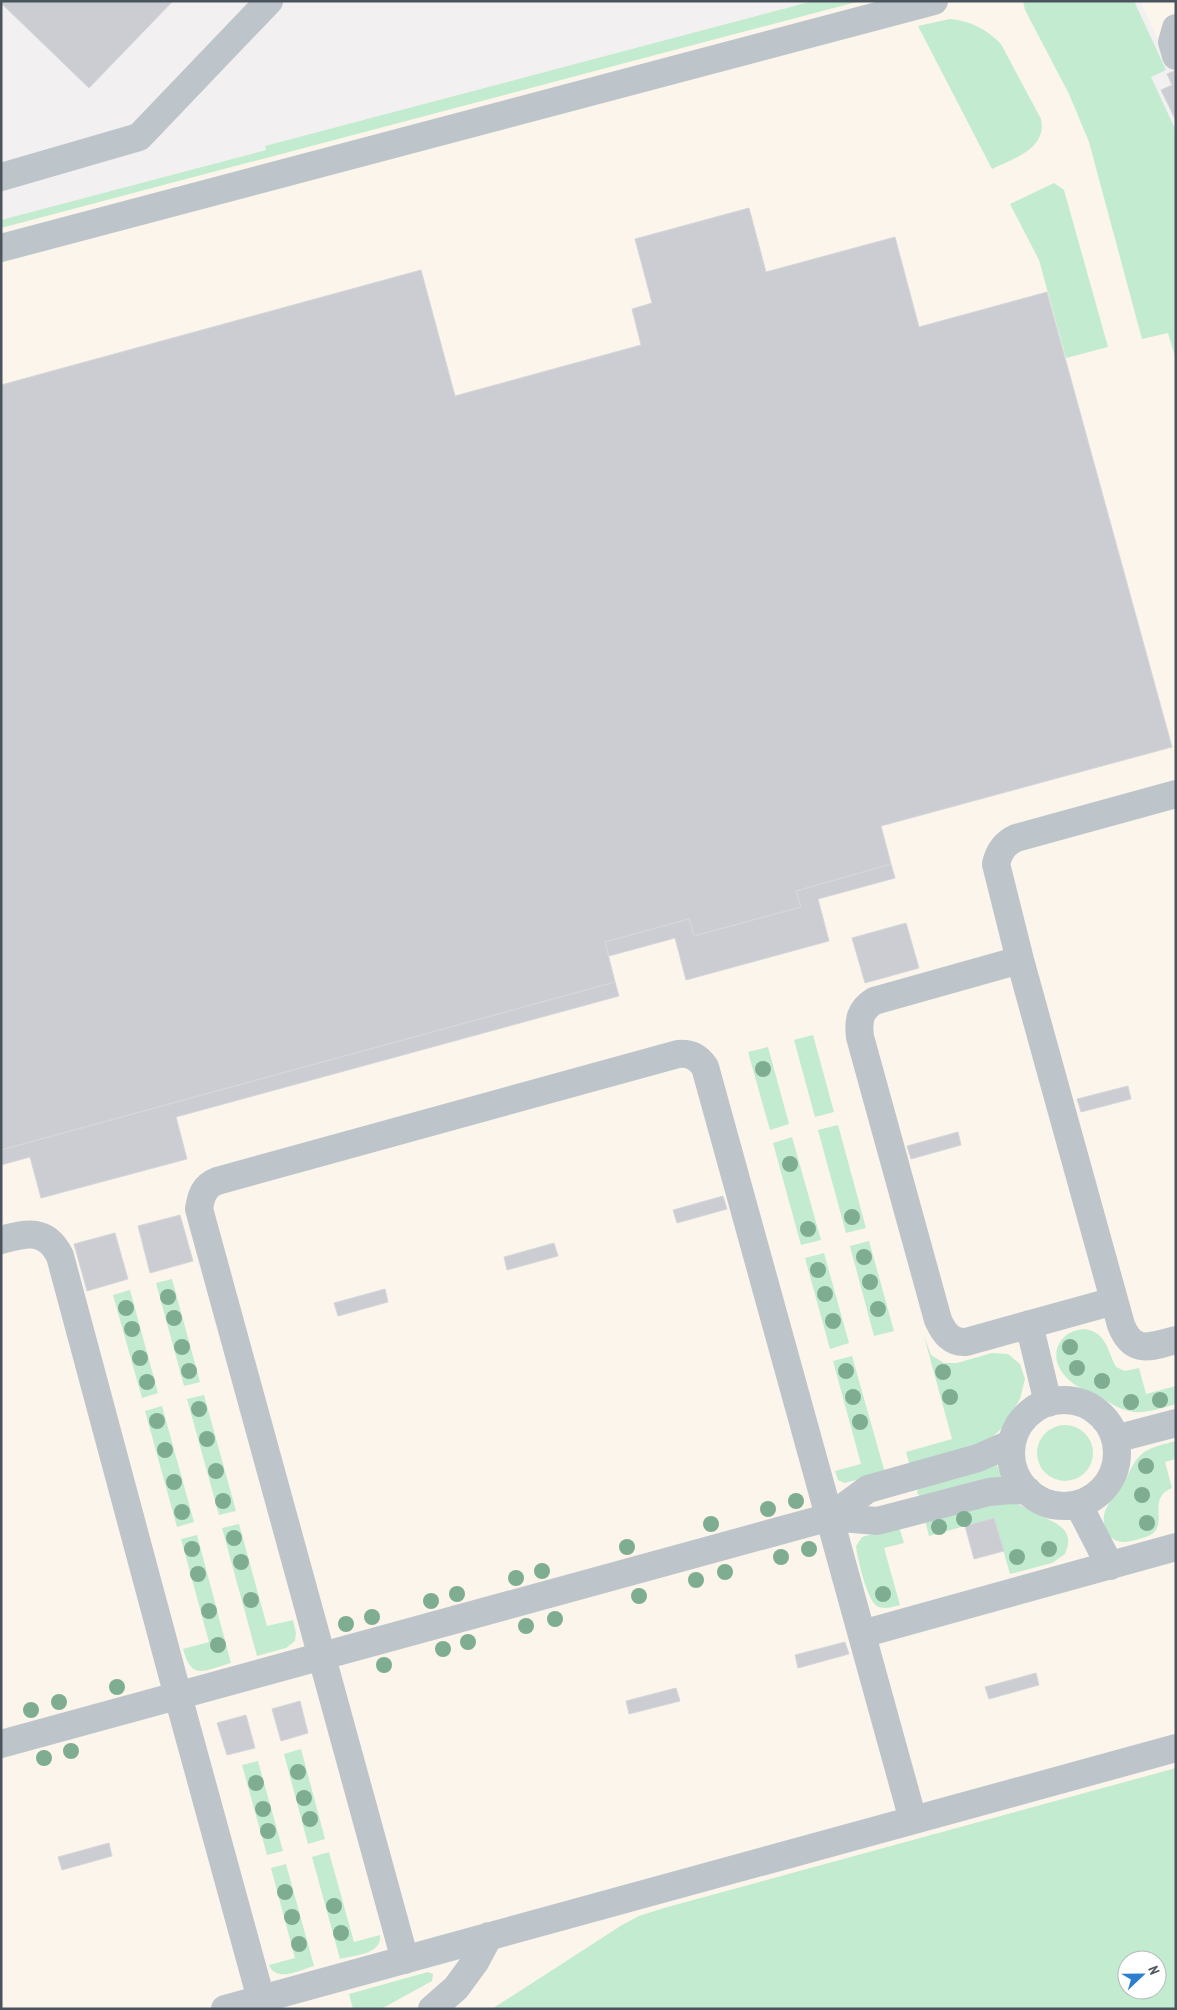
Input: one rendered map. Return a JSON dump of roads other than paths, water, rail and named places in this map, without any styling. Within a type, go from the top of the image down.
[{"type":"lane","points":[[1,177],[139,136],[269,1]]},
{"type":"lane","points":[[1,248],[934,1]]},
{"type":"lane","points":[[1176,28],[1172,42],[1176,56]]},
{"type":"lane","points":[[1176,794],[1009,841],[998,855],[997,873],[1120,1325],[1129,1342],[1136,1346],[1145,1347],[1176,1340]]},
{"type":"lane","points":[[1020,960],[874,1001],[867,1005],[862,1012],[859,1028],[938,1320],[946,1335],[958,1342],[1114,1301]]},
{"type":"lane","points":[[405,1960],[202,1218],[200,1209],[202,1194],[206,1188],[217,1181],[678,1054],[697,1057],[705,1068],[913,1820]]},
{"type":"lane","points":[[1,1240],[20,1235],[36,1234],[51,1242],[60,1256],[261,1999]]},
{"type":"lane","points":[[1029,1324],[1048,1403]]},
{"type":"lane","points":[[1068,1400],[1089,1407],[1106,1421],[1115,1439],[1117,1451],[1113,1473],[1101,1491],[1092,1498],[1078,1504],[1060,1506],[1039,1500],[1028,1491],[1016,1476],[1011,1455],[1015,1433],[1024,1419],[1036,1408],[1048,1403],[1068,1400]]},
{"type":"lane","points":[[1115,1439],[1176,1423]]},
{"type":"lane","points":[[1,1744],[830,1517],[868,1490],[978,1458],[1012,1444]]},
{"type":"lane","points":[[830,1517],[877,1522],[989,1492],[1028,1491]]},
{"type":"lane","points":[[1078,1504],[1110,1566]]},
{"type":"lane","points":[[862,1634],[1176,1548]]},
{"type":"lane","points":[[226,2009],[1176,1748]]},
{"type":"lane","points":[[432,2009],[456,1988],[476,1962],[490,1936]]}]
